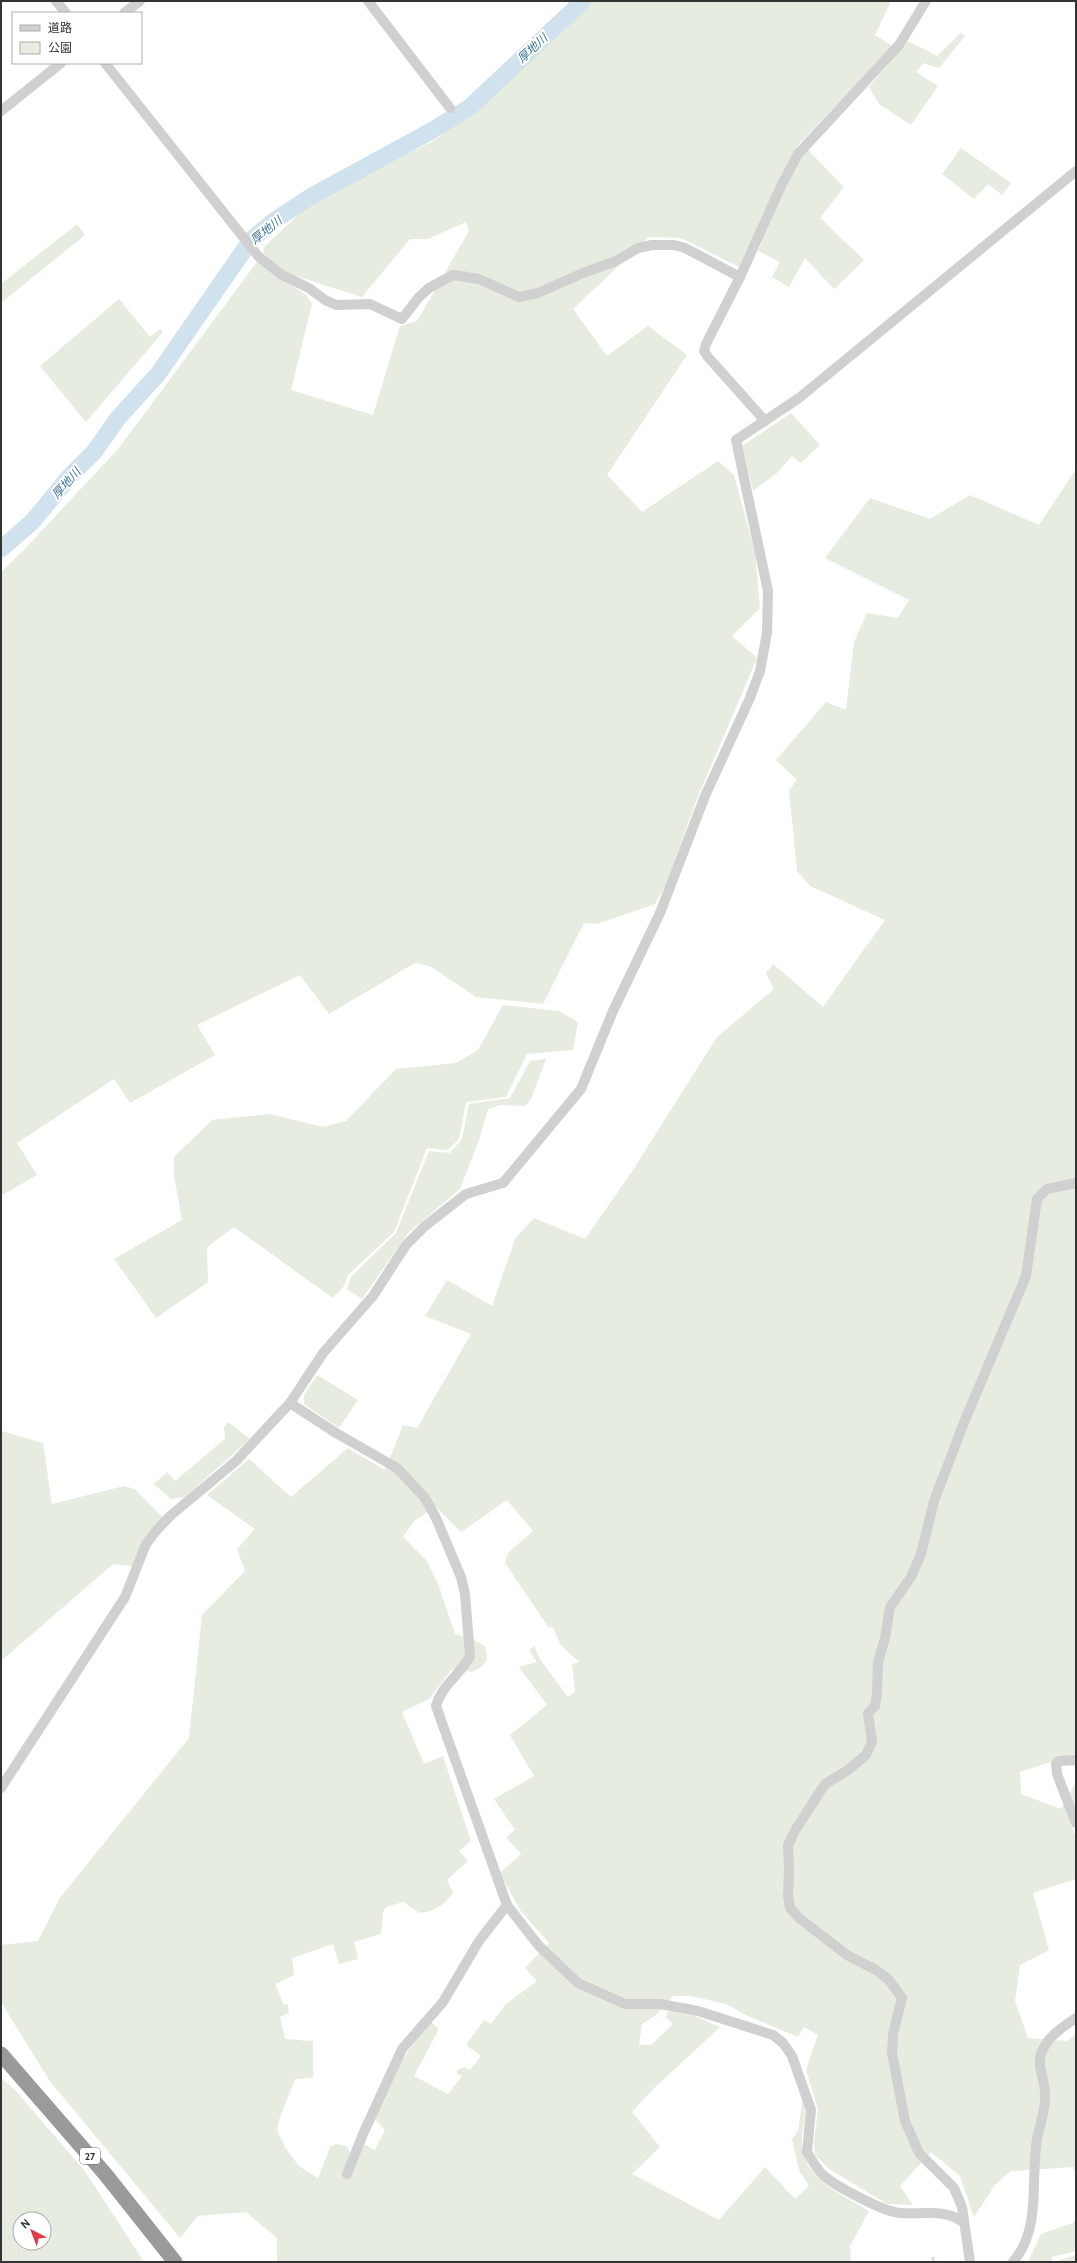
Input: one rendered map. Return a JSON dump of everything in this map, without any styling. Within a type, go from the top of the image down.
[{"type":"highway","name":"27","points":[[1,2054],[106,2174],[175,2262]]},
{"type":"street","points":[[56,1],[65,12]]},
{"type":"street","points":[[125,12],[140,1]]},
{"type":"street","points":[[368,1],[450,108]]},
{"type":"street","points":[[765,421],[708,357],[704,350],[740,277],[782,184],[798,154],[899,45],[926,1]]},
{"type":"street","points":[[1,110],[60,64]]},
{"type":"street","points":[[106,64],[242,237],[259,256],[282,275],[310,288],[336,305],[370,304],[402,319],[419,297],[429,288],[453,275],[479,279],[519,297],[538,293],[583,273],[616,261],[638,248],[652,245],[674,245],[686,248],[740,277]]},
{"type":"street","points":[[1,1788],[125,1597],[146,1544],[170,1516],[236,1461],[290,1403],[323,1353],[373,1296],[406,1245],[425,1226],[466,1194],[503,1184],[581,1089],[613,1011],[660,913],[705,796],[750,698],[760,671],[767,633],[768,591],[736,440],[799,398],[1076,172]]},
{"type":"street","points":[[970,2262],[968,2236],[963,2222],[962,2208],[954,2188],[919,2153],[905,2122],[892,2053],[893,2034],[902,1998],[888,1980],[876,1970],[847,1955],[799,1918],[790,1908],[788,1896],[788,1845],[796,1828],[825,1784],[848,1770],[866,1755],[872,1742],[868,1713],[875,1706],[877,1693],[877,1668],[885,1638],[890,1607],[911,1577],[921,1554],[934,1501],[965,1420],[1026,1276],[1037,1199],[1048,1189],[1076,1183]]},
{"type":"street","points":[[290,1403],[336,1433],[397,1468],[425,1498],[436,1518],[461,1578],[465,1594],[470,1656],[465,1665],[438,1696],[436,1706],[507,1905],[539,1946],[578,1983],[625,2004],[660,2004],[698,2011],[773,2035],[783,2043],[792,2056],[811,2110],[807,2152],[824,2176],[882,2209],[900,2213],[939,2213],[957,2218],[963,2222]]},
{"type":"street","points":[[1076,1760],[1059,1760],[1056,1764],[1057,1774],[1076,1823]]},
{"type":"street","points":[[347,2174],[363,2134],[402,2049],[443,2002],[479,1940],[507,1905]]},
{"type":"street","points":[[1013,2262],[1023,2250],[1030,2230],[1037,2140],[1046,2093],[1039,2065],[1042,2050],[1049,2040],[1076,2018]]},
{"type":"green space","points":[[588,1],[891,1],[875,35],[892,46],[798,145],[788,162],[739,267],[681,238],[649,237],[573,309],[607,356],[648,326],[687,355],[607,475],[642,512],[718,461],[734,475],[755,553],[760,608],[732,636],[757,658],[696,801],[666,885],[655,904],[597,924],[584,923],[543,1004],[476,997],[430,966],[415,963],[329,1014],[300,975],[197,1025],[215,1055],[130,1103],[114,1079],[17,1143],[37,1175],[1,1196],[1,572],[22,552],[119,448],[257,262],[306,295],[312,304],[291,390],[373,415],[400,326],[417,321],[469,231],[466,222],[428,239],[410,239],[362,297],[283,272],[263,253],[265,246],[314,200],[433,141],[474,110]]},
{"type":"green space","points":[[961,33],[965,36],[939,68],[923,63],[916,72],[938,86],[911,125],[879,104],[869,87],[908,41],[937,56]]},
{"type":"green space","points":[[961,148],[1011,183],[1002,195],[988,184],[974,199],[942,174]]},
{"type":"green space","points":[[808,150],[844,187],[820,218],[864,260],[834,289],[805,258],[789,287],[772,277],[780,262],[758,251],[786,184],[800,160]]},
{"type":"green space","points":[[77,224],[85,235],[1,303],[1,284]]},
{"type":"green space","points":[[119,299],[150,337],[160,329],[163,332],[86,422],[40,366]]},
{"type":"green space","points":[[791,413],[820,445],[801,463],[792,456],[777,473],[753,491],[742,446]]},
{"type":"green space","points":[[1076,469],[1076,1754],[1020,1772],[1021,1794],[1061,1809],[1076,1782],[1076,1817],[1070,1820],[1076,1838],[1076,1879],[1033,1893],[1049,1950],[1020,1965],[1015,2001],[1028,2038],[1067,2041],[1076,2034],[1076,2173],[1073,2167],[1011,2171],[995,2185],[974,2217],[960,2176],[931,2152],[900,2186],[913,2205],[887,2204],[829,2169],[815,2155],[814,2142],[818,2109],[806,2070],[818,2035],[804,2027],[798,2037],[750,2017],[726,2004],[691,1996],[673,1996],[656,2015],[642,2024],[639,2045],[651,2045],[673,2024],[666,2017],[668,2011],[695,2016],[720,2027],[650,2092],[632,2112],[660,2147],[632,2174],[719,2220],[765,2167],[795,2199],[809,2186],[799,2170],[792,2139],[798,2131],[803,2098],[805,2115],[802,2141],[803,2154],[808,2165],[815,2175],[825,2184],[869,2211],[850,2246],[851,2262],[277,2262],[277,2238],[246,2212],[198,2216],[180,2238],[49,2080],[1,2002],[1,1945],[38,1941],[59,1899],[189,1738],[202,1615],[245,1571],[237,1549],[255,1529],[207,1495],[249,1459],[291,1497],[348,1448],[385,1470],[403,1425],[417,1428],[471,1334],[425,1316],[447,1280],[492,1306],[515,1239],[534,1218],[585,1239],[631,1173],[717,1037],[774,989],[766,973],[773,964],[823,1007],[885,920],[810,886],[797,871],[789,790],[797,780],[776,760],[826,702],[846,710],[854,642],[867,613],[898,618],[909,600],[825,558],[870,498],[930,519],[970,495],[1039,525]],"holes":[[[507,1500],[533,1531],[508,1553],[505,1563],[549,1628],[553,1627],[560,1644],[579,1662],[572,1664],[575,1691],[568,1697],[541,1661],[534,1646],[529,1650],[537,1662],[519,1667],[547,1705],[510,1735],[534,1776],[494,1799],[515,1830],[506,1837],[521,1854],[500,1873],[520,1910],[549,1943],[525,1968],[537,1981],[506,2004],[491,2024],[484,2020],[466,2045],[481,2056],[470,2070],[465,2067],[457,2070],[457,2074],[462,2076],[448,2094],[414,2076],[439,2029],[430,2021],[399,2064],[373,2117],[385,2130],[375,2150],[363,2144],[343,2175],[350,2152],[346,2146],[336,2144],[330,2147],[318,2178],[299,2166],[286,2149],[277,2130],[280,2117],[295,2079],[313,2078],[313,2041],[285,2039],[280,2017],[289,2013],[288,2004],[284,2005],[275,1984],[294,1975],[292,1958],[333,1944],[339,1964],[358,1959],[354,1942],[381,1934],[383,1912],[386,1907],[403,1902],[420,1913],[430,1911],[443,1904],[453,1893],[447,1880],[468,1861],[459,1851],[471,1841],[443,1756],[424,1764],[402,1712],[429,1699],[452,1669],[472,1672],[482,1667],[487,1659],[485,1646],[474,1640],[455,1634],[438,1584],[427,1561],[403,1537],[415,1520],[436,1507],[461,1532]]]},
{"type":"green space","points":[[503,1005],[559,1011],[578,1022],[573,1050],[527,1054],[506,1097],[466,1102],[459,1139],[448,1150],[427,1148],[394,1232],[348,1275],[344,1286],[333,1298],[234,1227],[207,1247],[208,1282],[156,1318],[114,1259],[182,1220],[174,1176],[174,1157],[212,1120],[270,1114],[323,1127],[346,1121],[396,1069],[456,1063],[478,1050]]},
{"type":"green space","points":[[546,1059],[531,1099],[525,1106],[500,1105],[488,1109],[480,1137],[460,1189],[408,1233],[362,1299],[347,1289],[351,1277],[396,1233],[429,1151],[450,1153],[462,1139],[469,1104],[510,1098],[530,1061]]},
{"type":"green space","points":[[317,1375],[358,1400],[339,1428],[304,1404],[304,1395]]},
{"type":"green space","points":[[228,1422],[250,1439],[185,1497],[171,1499],[154,1484],[167,1472],[175,1481],[225,1439],[224,1428]]},
{"type":"green space","points":[[1,1431],[43,1443],[52,1504],[124,1486],[135,1489],[163,1518],[142,1541],[132,1566],[113,1564],[1,1661]]},
{"type":"green space","points":[[1,2078],[15,2090],[84,2170],[144,2262],[1,2262]]},
{"type":"green space","points":[[1076,2218],[1076,2251],[1052,2257],[1052,2262],[1028,2262],[1041,2234],[1073,2223]]},
{"type":"green space","points":[[1076,2255],[1076,2262],[1057,2262],[1057,2261]]},
{"type":"waterway","name":"厚地川","points":[[1,549],[32,522],[70,476],[94,452],[118,418],[158,374],[251,240],[275,220],[310,197],[431,131],[470,107],[583,1]]}]
